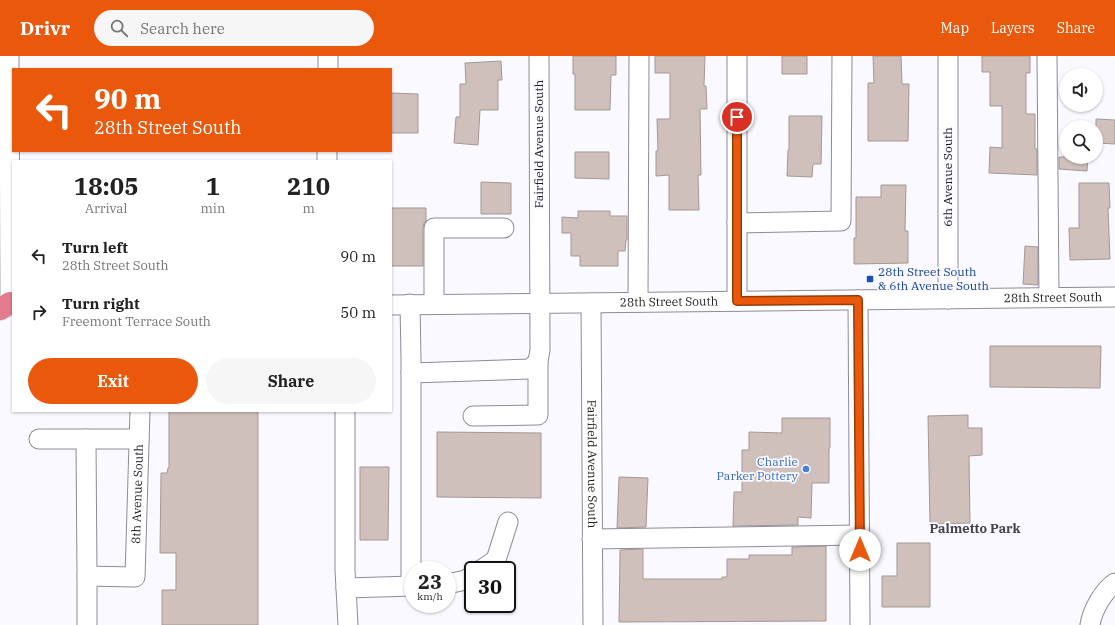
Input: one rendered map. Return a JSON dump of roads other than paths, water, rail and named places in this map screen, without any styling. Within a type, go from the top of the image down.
[{"type":"street","points":[[6,304],[10,233],[4,82],[9,56]]},
{"type":"street","points":[[328,56],[328,68]]},
{"type":"street","name":"Fairfield Avenue South","points":[[473,416],[538,414],[538,362],[540,350],[539,56]]},
{"type":"street","points":[[638,302],[639,56]]},
{"type":"street","points":[[737,56],[737,301]]},
{"type":"street","points":[[737,223],[841,221],[842,56]]},
{"type":"street","name":"6th Avenue South","points":[[948,56],[948,299]]},
{"type":"street","points":[[1047,56],[1049,297]]},
{"type":"street","points":[[434,304],[434,228],[504,228]]},
{"type":"street","name":"28th Street South","points":[[400,305],[1115,297]]},
{"type":"street","points":[[858,300],[860,625]]},
{"type":"street","name":"Fairfield Avenue South","points":[[591,303],[593,625]]},
{"type":"street","points":[[400,305],[411,373],[412,561]]},
{"type":"street","points":[[411,373],[530,369],[538,362]]},
{"type":"street","name":"8th Avenue South","points":[[87,576],[135,577],[140,412]]},
{"type":"street","points":[[345,412],[345,570],[348,625]]},
{"type":"street","points":[[39,439],[139,439]]},
{"type":"street","points":[[86,439],[87,625]]},
{"type":"street","points":[[494,561],[508,522]]},
{"type":"street","points":[[592,539],[860,535]]},
{"type":"street","points":[[1090,625],[1099,601],[1115,583]]},
{"type":"street","points":[[346,588],[404,586]]},
{"type":"place","name":"28th Street South & 6th Avenue South","points":[[870,279]]},
{"type":"place","name":"Charlie Parker Pottery","points":[[806,469]]},
{"type":"district","name":"Palmetto Park","points":[[975,528]]}]
